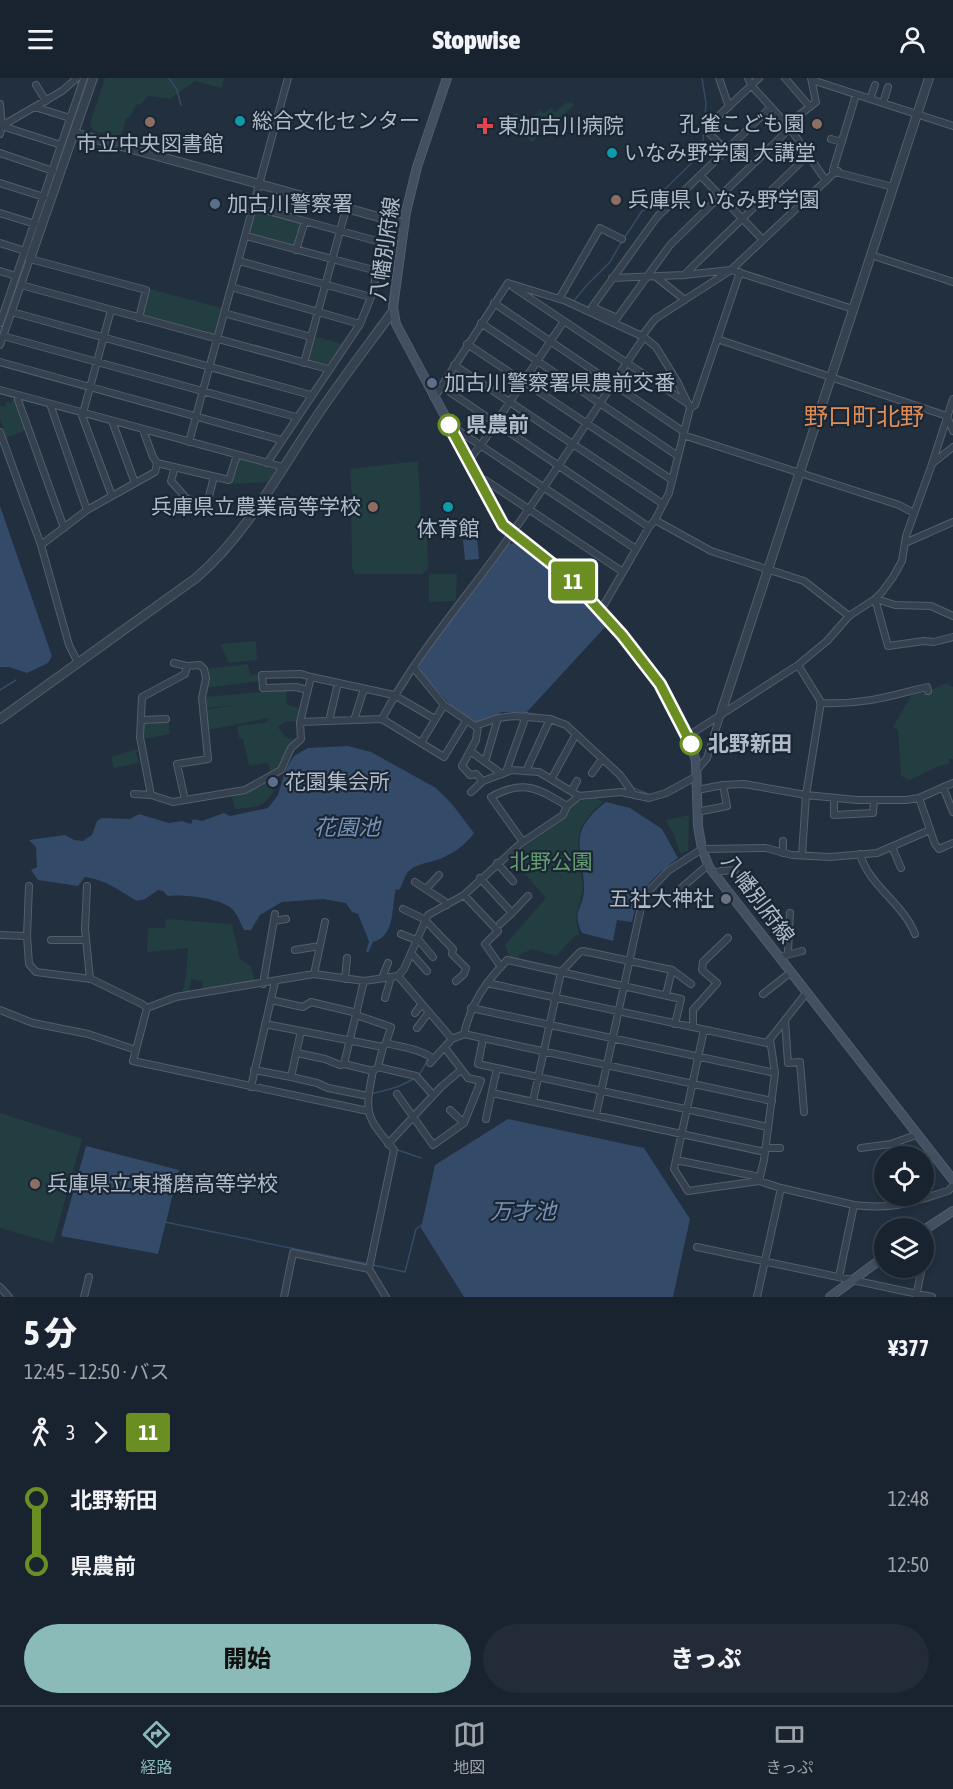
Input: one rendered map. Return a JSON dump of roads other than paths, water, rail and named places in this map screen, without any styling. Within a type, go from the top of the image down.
[{"type":"main road","name":"八幡別府線","points":[[447,78],[414,178],[404,224],[393,311],[396,324],[499,519],[512,534],[571,579],[601,610],[653,674],[688,736],[697,773],[697,812],[702,849],[708,865],[953,1180]]},
{"type":"main road","points":[[934,1224],[953,1211]]},
{"type":"main road","points":[[831,1297],[874,1264]]},
{"type":"street","points":[[1,126],[62,91],[77,78]]},
{"type":"street","points":[[0,323],[84,78]]},
{"type":"street","points":[[0,345],[93,78]]},
{"type":"street","points":[[189,442],[288,78]]},
{"type":"street","points":[[719,78],[729,107]]},
{"type":"street","points":[[748,78],[751,85],[790,128],[826,180]]},
{"type":"street","points":[[726,150],[708,132],[708,126],[759,78]]},
{"type":"street","points":[[785,78],[810,107]]},
{"type":"street","points":[[385,998],[394,977],[411,953],[424,919],[464,894],[523,842],[563,815],[567,806],[579,796],[621,792],[649,798],[666,793],[697,773],[707,759],[929,78]]},
{"type":"street","points":[[771,107],[657,217],[592,307],[617,318],[670,245],[790,128],[798,116],[816,102],[811,79]]},
{"type":"street","points":[[811,79],[953,126]]},
{"type":"street","points":[[36,85],[46,101]]},
{"type":"street","points":[[870,99],[875,85]]},
{"type":"street","points":[[883,103],[888,87]]},
{"type":"street","points":[[856,94],[833,170],[893,187]]},
{"type":"street","points":[[0,104],[0,134]]},
{"type":"street","points":[[35,107],[70,118]]},
{"type":"street","points":[[1,126],[61,145]]},
{"type":"street","points":[[74,133],[404,224]]},
{"type":"street","points":[[831,139],[842,142]]},
{"type":"street","points":[[0,153],[53,171]]},
{"type":"street","points":[[684,275],[808,155]]},
{"type":"street","points":[[382,719],[394,695],[413,667],[512,534],[655,319],[731,270],[838,171]]},
{"type":"street","points":[[700,175],[763,240]]},
{"type":"street","points":[[0,183],[44,198]]},
{"type":"street","points":[[254,207],[384,243],[371,297],[360,324],[267,462]]},
{"type":"street","points":[[304,363],[346,209]]},
{"type":"street","points":[[0,213],[35,224]]},
{"type":"street","points":[[296,250],[304,220]]},
{"type":"street","points":[[559,299],[600,228],[622,239]]},
{"type":"street","points":[[246,236],[377,271]]},
{"type":"street","points":[[0,243],[25,251]]},
{"type":"street","points":[[871,255],[953,282]]},
{"type":"street","points":[[30,259],[146,290],[139,318]]},
{"type":"street","points":[[239,261],[371,297]]},
{"type":"street","points":[[612,279],[731,270],[853,309]]},
{"type":"street","points":[[0,271],[16,276]]},
{"type":"street","points":[[508,283],[688,405],[695,405],[740,272]]},
{"type":"street","points":[[656,277],[685,300]]},
{"type":"street","points":[[508,283],[559,299],[643,336],[656,347],[677,381],[688,405],[684,434],[663,504],[601,610]]},
{"type":"street","points":[[434,398],[508,283]]},
{"type":"street","points":[[21,285],[328,369]]},
{"type":"street","points":[[231,287],[360,324]]},
{"type":"street","points":[[0,299],[7,302]]},
{"type":"street","points":[[494,303],[684,434],[898,505],[914,513]]},
{"type":"street","points":[[111,310],[82,413],[112,496]]},
{"type":"street","points":[[0,720],[218,560],[236,538],[322,408],[393,311]]},
{"type":"street","points":[[12,312],[311,395]]},
{"type":"street","points":[[224,313],[310,337]]},
{"type":"street","points":[[468,461],[481,446],[564,321]]},
{"type":"street","points":[[481,323],[678,456]]},
{"type":"street","points":[[3,336],[296,417]]},
{"type":"street","points":[[717,339],[947,416],[953,431]]},
{"type":"street","points":[[468,344],[672,480]]},
{"type":"street","points":[[0,362],[281,440]]},
{"type":"street","points":[[454,365],[663,504]]},
{"type":"street","points":[[441,386],[650,526]]},
{"type":"street","points":[[0,390],[283,467]]},
{"type":"street","points":[[18,395],[64,528]]},
{"type":"street","points":[[688,736],[798,665],[827,641],[849,616],[875,599],[893,577],[902,561],[914,513],[953,399]]},
{"type":"street","points":[[50,404],[87,510]]},
{"type":"street","points":[[112,421],[135,483]]},
{"type":"street","points":[[452,431],[456,429],[636,549]]},
{"type":"street","points":[[143,430],[157,463],[229,480],[237,455]]},
{"type":"street","points":[[0,432],[41,545],[69,645],[78,663]]},
{"type":"street","points":[[933,463],[953,447]]},
{"type":"street","points":[[41,545],[87,510],[155,472],[157,463]]},
{"type":"street","points":[[175,467],[171,481],[187,500],[207,504],[214,477]]},
{"type":"street","points":[[479,482],[485,480],[623,572]]},
{"type":"street","points":[[655,520],[711,551],[804,581],[849,616]]},
{"type":"street","points":[[905,543],[953,522]]},
{"type":"street","points":[[875,599],[895,605],[931,606],[953,616]]},
{"type":"street","points":[[875,599],[888,646],[924,641],[934,642],[953,637]]},
{"type":"street","points":[[174,663],[187,666],[200,665],[204,669],[206,678],[202,698],[208,759],[177,764],[185,800]]},
{"type":"street","points":[[798,665],[819,697],[820,704],[806,795],[802,855]]},
{"type":"street","points":[[151,795],[140,737],[142,697],[185,674],[187,666]]},
{"type":"street","points":[[413,667],[444,705],[466,721],[478,726],[498,718],[526,716],[550,719],[566,725],[620,775],[634,795]]},
{"type":"street","points":[[308,690],[296,687],[263,688],[262,675],[301,674],[394,695],[435,719]]},
{"type":"street","points":[[134,794],[151,795],[166,801],[185,800],[245,790],[272,776],[281,770],[291,748],[301,739],[300,722],[311,677]]},
{"type":"street","points":[[329,721],[338,683]]},
{"type":"street","points":[[820,704],[850,704],[927,687],[928,690]]},
{"type":"street","points":[[354,720],[364,689]]},
{"type":"street","points":[[421,743],[444,705]]},
{"type":"street","points":[[504,773],[526,716]]},
{"type":"street","points":[[485,762],[498,718]]},
{"type":"street","points":[[141,720],[166,719]]},
{"type":"street","points":[[300,722],[382,719],[444,757],[466,721]]},
{"type":"street","points":[[526,771],[550,719]]},
{"type":"street","points":[[478,726],[476,740],[462,766],[470,775],[476,774],[483,781]]},
{"type":"street","points":[[552,778],[576,734]]},
{"type":"street","points":[[470,751],[504,773]]},
{"type":"street","points":[[592,773],[602,759]]},
{"type":"street","points":[[471,792],[483,781],[504,773],[526,771],[539,772],[552,778],[579,796]]},
{"type":"street","points":[[572,790],[578,781]]},
{"type":"street","points":[[697,790],[744,784],[834,798],[906,800],[919,798],[953,783]]},
{"type":"street","points":[[697,812],[727,806],[723,785]]},
{"type":"street","points":[[523,842],[491,797],[510,788],[531,787],[567,806]]},
{"type":"street","points":[[943,787],[953,811]]},
{"type":"street","points":[[834,798],[834,815],[873,813],[874,800]]},
{"type":"street","points":[[919,798],[935,844],[939,849],[953,843]]},
{"type":"street","points":[[596,1114],[642,903],[646,894],[668,872],[702,849],[766,848],[783,853],[830,857],[877,853],[930,830]]},
{"type":"street","points":[[783,841],[783,853]]},
{"type":"street","points":[[892,847],[901,868]]},
{"type":"street","points":[[860,854],[865,869],[886,893],[915,934]]},
{"type":"street","points":[[497,863],[513,881]]},
{"type":"street","points":[[672,896],[708,865]]},
{"type":"street","points":[[714,874],[735,870]]},
{"type":"street","points":[[426,889],[439,875]]},
{"type":"street","points":[[480,878],[502,899],[512,913]]},
{"type":"street","points":[[415,882],[447,905]]},
{"type":"street","points":[[29,886],[27,936],[29,964],[36,972],[90,979],[147,1008]]},
{"type":"street","points":[[87,886],[86,940],[90,979]]},
{"type":"street","points":[[464,894],[483,919],[498,931],[485,944],[501,967]]},
{"type":"street","points":[[504,923],[528,896]]},
{"type":"street","points":[[403,909],[424,919],[455,947],[452,954],[466,968]]},
{"type":"street","points":[[790,913],[788,951],[790,954]]},
{"type":"street","points":[[263,984],[274,918],[286,919]]},
{"type":"street","points":[[314,974],[325,922]]},
{"type":"street","points":[[401,934],[416,939],[433,957]]},
{"type":"street","points":[[0,935],[27,936]]},
{"type":"street","points":[[693,1027],[693,1010],[717,983],[702,969],[703,963],[715,946],[728,938]]},
{"type":"street","points":[[51,940],[86,940]]},
{"type":"street","points":[[295,950],[320,946]]},
{"type":"street","points":[[532,1101],[561,972],[583,951],[672,970],[691,984]]},
{"type":"street","points":[[779,957],[802,951]]},
{"type":"street","points":[[411,953],[427,971]]},
{"type":"street","points":[[345,979],[347,958]]},
{"type":"street","points":[[464,1034],[471,1008],[487,983],[507,960],[681,999],[675,1024]]},
{"type":"street","points":[[456,981],[472,962]]},
{"type":"street","points":[[382,978],[388,963]]},
{"type":"street","points":[[666,995],[672,970]]},
{"type":"street","points":[[763,994],[791,972]]},
{"type":"street","points":[[147,1008],[176,997],[314,974],[364,981],[394,977],[452,1039]]},
{"type":"street","points":[[251,1086],[275,981]]},
{"type":"street","points":[[344,1064],[364,981]]},
{"type":"street","points":[[487,983],[766,1043],[807,992]]},
{"type":"street","points":[[271,1000],[303,1007],[311,1002],[379,1019],[393,1028],[384,1045],[368,1096],[368,1111],[373,1126],[394,1150],[369,1269],[386,1297]]},
{"type":"street","points":[[415,1013],[422,1005]]},
{"type":"street","points":[[147,1008],[133,1061],[368,1111]]},
{"type":"street","points":[[471,1008],[775,1073]]},
{"type":"street","points":[[0,1010],[33,1023],[88,1034],[136,1050]]},
{"type":"street","points":[[417,1028],[429,1012]]},
{"type":"street","points":[[785,1020],[788,1066],[800,1062],[804,1112]]},
{"type":"street","points":[[265,1024],[349,1040],[413,1047],[429,1056],[431,1061],[452,1039],[464,1034],[772,1101]]},
{"type":"street","points":[[704,1030],[674,1168],[688,1191],[759,1179]]},
{"type":"street","points":[[291,1077],[301,1031]]},
{"type":"street","points":[[483,1039],[478,1064],[768,1127]]},
{"type":"street","points":[[759,1179],[775,1073],[770,1039]]},
{"type":"street","points":[[397,1094],[405,1101],[413,1117],[433,1145],[464,1123],[481,1081],[468,1078],[445,1048]]},
{"type":"street","points":[[297,1053],[340,1065],[403,1070],[416,1076],[433,1095]]},
{"type":"street","points":[[486,1119],[497,1068]]},
{"type":"street","points":[[254,1070],[368,1096]]},
{"type":"street","points":[[388,1144],[433,1095],[461,1070]]},
{"type":"street","points":[[492,1093],[765,1150],[780,1148]]},
{"type":"street","points":[[450,1110],[464,1123]]},
{"type":"street","points":[[861,1148],[891,1144],[916,1135]]},
{"type":"street","points":[[676,1160],[759,1179],[781,1188],[854,1205],[873,1207],[904,1205],[948,1191],[953,1186]]},
{"type":"street","points":[[758,1297],[781,1188]]},
{"type":"street","points":[[839,1278],[854,1205]]},
{"type":"street","points":[[697,1247],[932,1297]]},
{"type":"street","points":[[284,1297],[293,1253],[369,1269]]},
{"type":"street","points":[[84,1297],[89,1277]]},
{"type":"street","points":[[916,1295],[920,1278]]},
{"type":"street","points":[[0,1287],[9,1297]]},
{"type":"water","points":[[0,506],[52,656],[48,663],[27,673],[9,667],[0,667]]},
{"type":"water","points":[[477,539],[479,559],[465,560],[463,540]]},
{"type":"water","points":[[515,543],[578,592],[607,625],[526,713],[502,712],[477,723],[454,709],[419,670],[418,664],[508,544]]},
{"type":"water","name":"花園池","points":[[348,746],[371,752],[436,788],[452,804],[474,833],[467,842],[453,852],[417,866],[407,873],[399,890],[396,889],[391,920],[386,934],[373,942],[368,953],[366,951],[369,942],[358,914],[352,912],[346,903],[323,899],[282,902],[260,915],[251,930],[244,930],[233,910],[216,901],[190,896],[168,896],[158,890],[145,899],[137,901],[99,880],[85,877],[78,886],[38,880],[31,870],[37,867],[36,847],[29,840],[65,835],[74,840],[83,841],[92,835],[97,821],[102,818],[130,819],[139,814],[169,823],[182,821],[191,824],[193,819],[202,821],[224,813],[230,816],[268,808],[278,795],[285,771],[294,756],[308,748]]},
{"type":"water","points":[[606,802],[630,808],[662,829],[678,858],[648,885],[635,910],[632,922],[617,920],[613,941],[582,933],[578,919],[584,889],[580,851],[581,833],[593,813]]},
{"type":"water","name":"万才池","points":[[508,1119],[644,1148],[690,1219],[673,1297],[464,1297],[421,1228],[435,1165]]},
{"type":"water","points":[[86,1146],[179,1170],[158,1254],[61,1236]]},
{"type":"waterway","points":[[0,332],[88,78]]},
{"type":"waterway","points":[[169,78],[177,90],[181,105]]},
{"type":"waterway","points":[[625,237],[642,211],[651,207],[663,191],[702,153],[706,103],[702,78]]},
{"type":"waterway","points":[[573,302],[610,262],[622,241]]},
{"type":"waterway","points":[[0,690],[16,680]]},
{"type":"waterway","points":[[527,713],[547,716]]},
{"type":"waterway","points":[[551,716],[566,722]]},
{"type":"waterway","points":[[625,777],[634,788],[648,794]]},
{"type":"waterway","points":[[419,1075],[428,1060]]},
{"type":"waterway","points":[[371,1094],[397,1087],[414,1079]]},
{"type":"waterway","points":[[395,1149],[421,1158]]},
{"type":"waterway","points":[[165,1222],[368,1264]]},
{"type":"waterway","points":[[373,1265],[405,1272],[416,1229],[422,1225]]},
{"type":"place","name":"総合文化センター","points":[[240,121]]},
{"type":"place","name":"市立中央図書館","points":[[150,122]]},
{"type":"place","name":"孔雀こども園","points":[[817,124]]},
{"type":"place","name":"東加古川病院","points":[[485,126]]},
{"type":"place","name":"いなみ野学園 大講堂","points":[[612,153]]},
{"type":"place","name":"兵庫県 いなみ野学園","points":[[616,200]]},
{"type":"place","name":"加古川警察署","points":[[215,204]]},
{"type":"place","name":"加古川警察署県農前交番","points":[[432,383]]},
{"type":"place","name":"県農前","points":[[449,425]]},
{"type":"place","name":"兵庫県立農業高等学校","points":[[373,507]]},
{"type":"place","name":"体育館","points":[[448,507]]},
{"type":"place","name":"北野新田","points":[[691,744]]},
{"type":"place","name":"花園集会所","points":[[273,782]]},
{"type":"place","name":"五社大神社","points":[[726,899]]},
{"type":"place","name":"兵庫県立東播磨高等学校","points":[[35,1184]]},
{"type":"district","name":"野口町北野","points":[[864,417]]},
{"type":"park label","name":"北野公園","points":[[551,862]]}]
